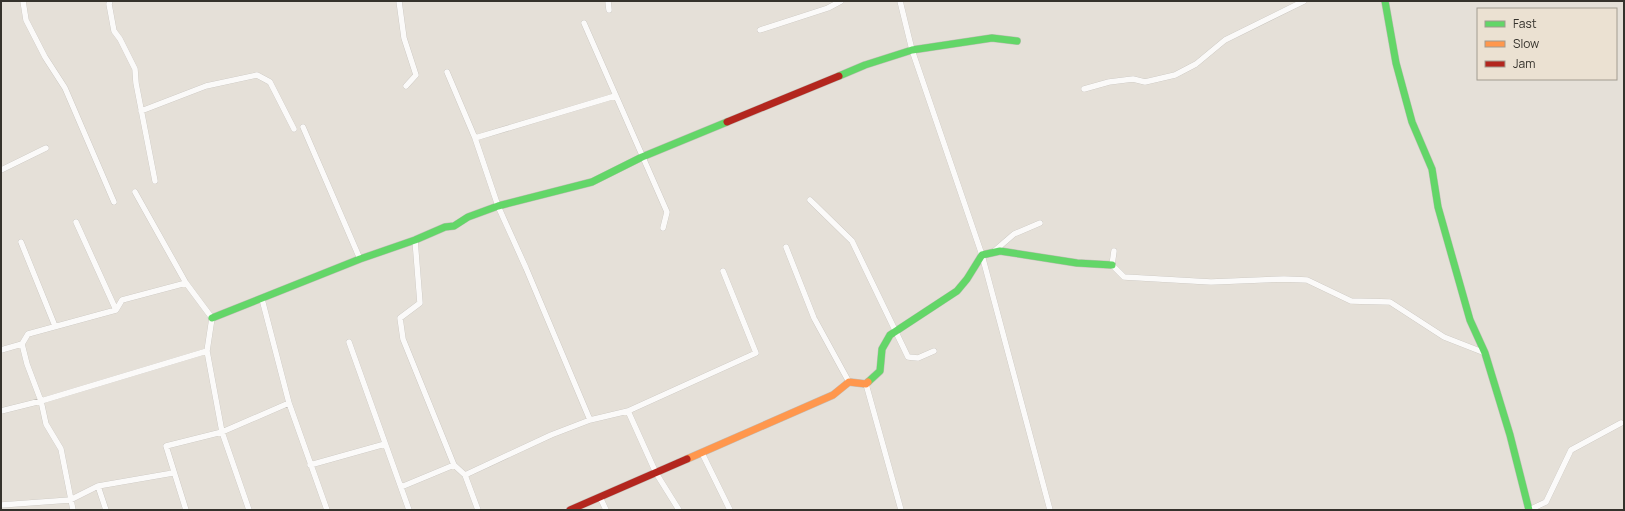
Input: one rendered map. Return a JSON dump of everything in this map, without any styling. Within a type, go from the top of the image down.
[{"type":"street","points":[[23,1],[26,20],[45,57],[65,88],[114,202]]},
{"type":"street","points":[[110,1],[109,4],[114,31],[120,39],[135,69],[141,111],[155,181]]},
{"type":"street","points":[[399,1],[404,38],[416,75],[406,86]]},
{"type":"street","points":[[608,1],[608,10]]},
{"type":"street","points":[[760,30],[828,8],[841,1]]},
{"type":"street","points":[[900,1],[912,50],[982,255],[1050,510]]},
{"type":"street","points":[[1084,89],[1109,82],[1133,79],[1146,82],[1175,75],[1196,64],[1225,40],[1304,1]]},
{"type":"street","points":[[1385,1],[1396,63],[1412,122],[1432,169],[1438,207],[1470,320],[1485,353],[1510,435],[1529,510],[1546,502],[1571,450],[1621,424]]},
{"type":"street","points":[[584,23],[614,96],[667,212],[663,228]]},
{"type":"street","points":[[212,318],[360,259],[415,240],[445,227],[454,226],[468,217],[498,206],[592,182],[642,157],[865,65],[912,50],[992,38],[1017,41]]},
{"type":"street","points":[[447,72],[475,138],[498,206],[529,274],[590,420]]},
{"type":"street","points":[[141,111],[206,86],[257,75],[270,82],[294,129]]},
{"type":"street","points":[[475,138],[614,96]]},
{"type":"street","points":[[303,126],[360,259]]},
{"type":"street","points":[[1,170],[46,148]]},
{"type":"street","points":[[135,192],[186,284],[212,318],[207,351],[222,432],[248,510]]},
{"type":"street","points":[[810,200],[852,241],[896,328],[908,357],[918,358],[934,351]]},
{"type":"street","points":[[76,222],[116,310]]},
{"type":"street","points":[[992,253],[1014,234],[1040,223]]},
{"type":"street","points":[[415,240],[420,303],[400,318],[403,339],[454,465],[465,475],[478,510]]},
{"type":"street","points":[[21,242],[55,326]]},
{"type":"street","points":[[786,247],[814,318],[849,382]]},
{"type":"street","points":[[570,510],[833,395],[849,382],[866,384],[880,371],[879,360],[887,337],[896,328],[922,315],[959,289],[982,255],[1000,251],[1078,264],[1112,265],[1124,276],[1211,282],[1284,279],[1306,280],[1351,301],[1390,302],[1444,337],[1485,353]]},
{"type":"street","points":[[1112,265],[1114,251]]},
{"type":"street","points":[[465,475],[551,435],[590,420],[628,411],[756,353],[723,271]]},
{"type":"street","points":[[1,350],[22,344],[28,334],[116,310],[122,300],[186,284]]},
{"type":"street","points":[[262,299],[289,403],[327,510]]},
{"type":"street","points":[[349,342],[408,510]]},
{"type":"street","points":[[22,344],[27,364],[41,401],[46,424],[62,449],[73,510]]},
{"type":"street","points":[[1,411],[41,401],[207,351]]},
{"type":"street","points":[[866,384],[901,510]]},
{"type":"street","points":[[186,510],[173,473],[166,446],[222,432],[289,403]]},
{"type":"street","points":[[628,411],[656,473],[679,510]]},
{"type":"street","points":[[310,465],[385,444]]},
{"type":"street","points":[[702,453],[730,510]]},
{"type":"street","points":[[400,487],[454,465]]},
{"type":"street","points":[[1,505],[70,500],[98,486],[173,473]]},
{"type":"street","points":[[98,486],[106,510]]},
{"type":"street","points":[[600,497],[606,510]]},
{"type":"traffic: fast","points":[[1385,1],[1396,63],[1412,122],[1432,169],[1438,207],[1470,320],[1485,353],[1510,435],[1529,510]]},
{"type":"traffic: fast","points":[[839,76],[865,65],[912,50],[992,38],[1017,41]]},
{"type":"traffic: fast","points":[[212,318],[360,259],[415,240],[445,227],[454,226],[468,217],[498,206],[592,182],[642,157],[727,122]]},
{"type":"traffic: fast","points":[[868,382],[880,371],[882,349],[890,335],[957,291],[967,279],[982,255],[1000,251],[1077,263],[1112,265]]},
{"type":"traffic: slow","points":[[687,459],[833,395],[849,382],[866,384],[868,382]]},
{"type":"traffic: jam","points":[[727,122],[839,76]]},
{"type":"traffic: jam","points":[[570,510],[687,459]]}]
